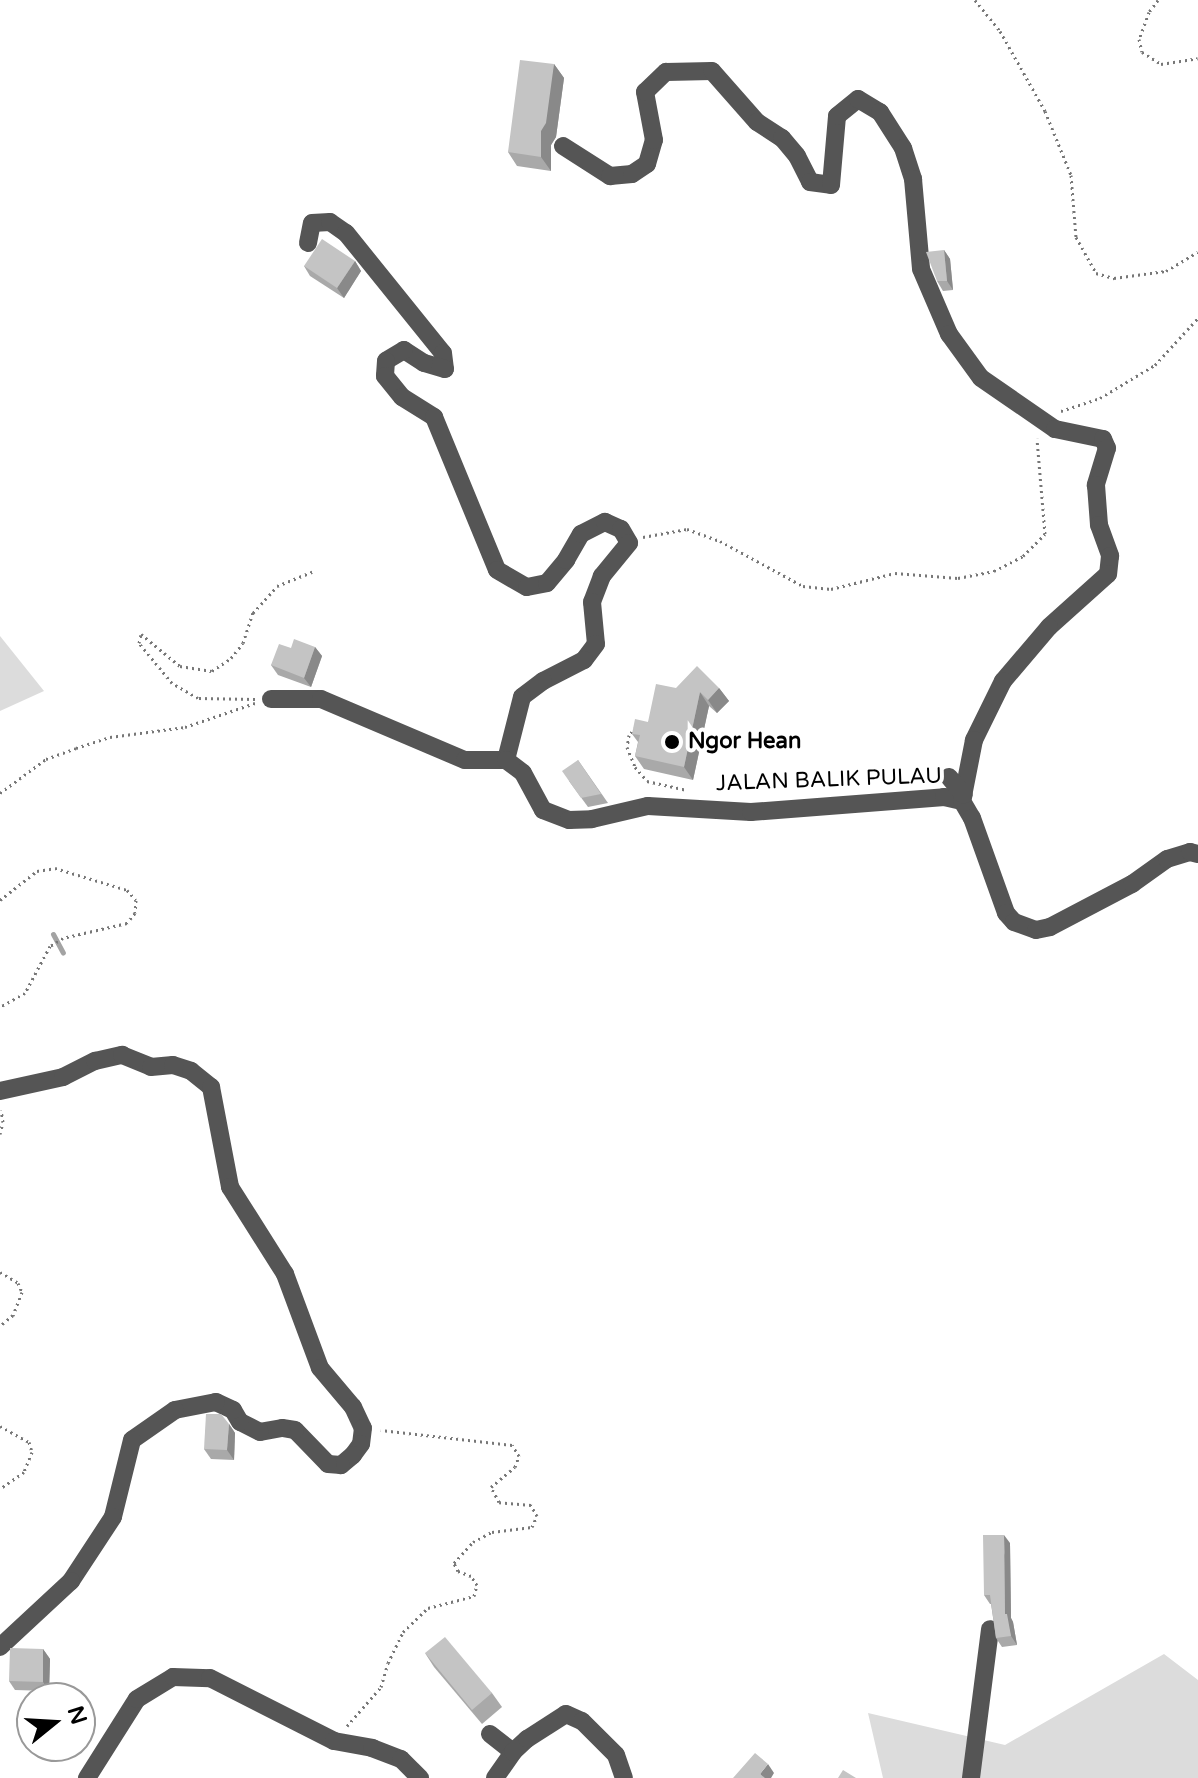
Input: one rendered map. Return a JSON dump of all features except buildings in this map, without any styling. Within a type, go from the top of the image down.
[{"type":"street","points":[[563,146],[610,176],[632,174],[647,164],[654,140],[645,92],[666,72],[712,71],[757,122],[782,138],[797,156],[810,182],[831,185],[837,116],[858,99],[880,112],[903,148],[913,179],[921,269],[949,334],[981,378],[1055,429],[1103,439],[1107,448],[1096,485],[1099,525],[1110,556],[1108,574],[1049,627],[1003,681],[974,740],[963,798]]},
{"type":"street","points":[[271,699],[321,699],[465,760],[506,760],[522,697],[543,681],[584,660],[596,644],[592,602],[602,576],[629,543],[621,529],[605,522],[581,534],[566,560],[547,583],[527,587],[497,570],[434,417],[402,397],[385,376],[386,361],[404,350],[424,363],[445,369],[443,353],[346,233],[330,222],[312,223],[308,243]]},
{"type":"street","name":"JALAN BALIK PULAU","points":[[506,760],[516,766],[543,810],[556,817],[592,819],[648,806],[751,812],[963,798],[995,892],[1006,913],[1014,922],[1036,930],[1050,927],[1132,884],[1167,859],[1190,852],[1198,854]]},
{"type":"street","points":[[949,777],[963,798]]},
{"type":"street","points":[[0,1091],[63,1077],[95,1061],[122,1055],[151,1067],[173,1065],[191,1071],[211,1087],[230,1187],[285,1274],[320,1368],[353,1407],[363,1428],[361,1444],[353,1455],[341,1465],[328,1464],[295,1430],[282,1428],[260,1432],[240,1422],[233,1410],[216,1402],[175,1410],[132,1440],[113,1517],[71,1581],[0,1647]]},
{"type":"street","points":[[971,1778],[990,1629]]},
{"type":"street","points":[[87,1778],[137,1699],[173,1677],[210,1678],[334,1741],[372,1748],[401,1759],[420,1778]]},
{"type":"street","points":[[495,1778],[513,1752],[558,1717],[574,1714],[616,1755],[624,1778]]},
{"type":"street","points":[[490,1734],[513,1752]]},
{"type":"path","points":[[975,0],[1000,31],[1045,111],[1071,175],[1076,237],[1096,273],[1114,278],[1166,271],[1198,252]]},
{"type":"path","points":[[1158,0],[1149,12],[1139,39],[1142,52],[1161,64],[1198,58]]},
{"type":"path","points":[[629,543],[653,533],[687,529],[720,541],[803,586],[831,589],[895,573],[958,578],[994,571],[1023,556],[1045,534],[1037,438],[1043,419],[1074,404],[1100,398],[1155,365],[1198,318]]},
{"type":"path","points":[[271,699],[198,698],[172,683],[139,643],[141,634],[180,666],[212,671],[231,658],[243,643],[253,613],[277,586],[312,572]]},
{"type":"path","points":[[0,793],[46,759],[76,748],[110,737],[185,727],[271,699]]},
{"type":"path","points":[[644,726],[636,727],[629,735],[627,747],[635,767],[647,781],[695,792]]},
{"type":"path","points":[[0,900],[37,871],[55,868],[127,890],[136,900],[135,913],[127,923],[63,938],[50,946],[25,993],[0,1007]]},
{"type":"path","points":[[0,1102],[3,1122],[0,1134]]},
{"type":"path","points":[[0,1272],[18,1283],[22,1292],[13,1315],[0,1326]]},
{"type":"path","points":[[0,1426],[29,1442],[32,1452],[24,1472],[0,1489]]},
{"type":"path","points":[[334,1741],[381,1687],[388,1663],[403,1632],[428,1608],[474,1596],[477,1585],[471,1576],[458,1571],[454,1563],[473,1542],[492,1532],[532,1527],[537,1516],[531,1505],[499,1502],[491,1487],[515,1467],[519,1456],[512,1445],[363,1428]]},
{"type":"shaded area","points":[[0,636],[44,691],[0,711]]},
{"type":"shaded area","points":[[1164,1654],[1198,1680],[1198,1778],[883,1778],[868,1713],[1005,1745]]},
{"type":"waterway","points":[[53,934],[63,953]]},
{"type":"place","name":"Ngor Hean","points":[[672,742]]}]
